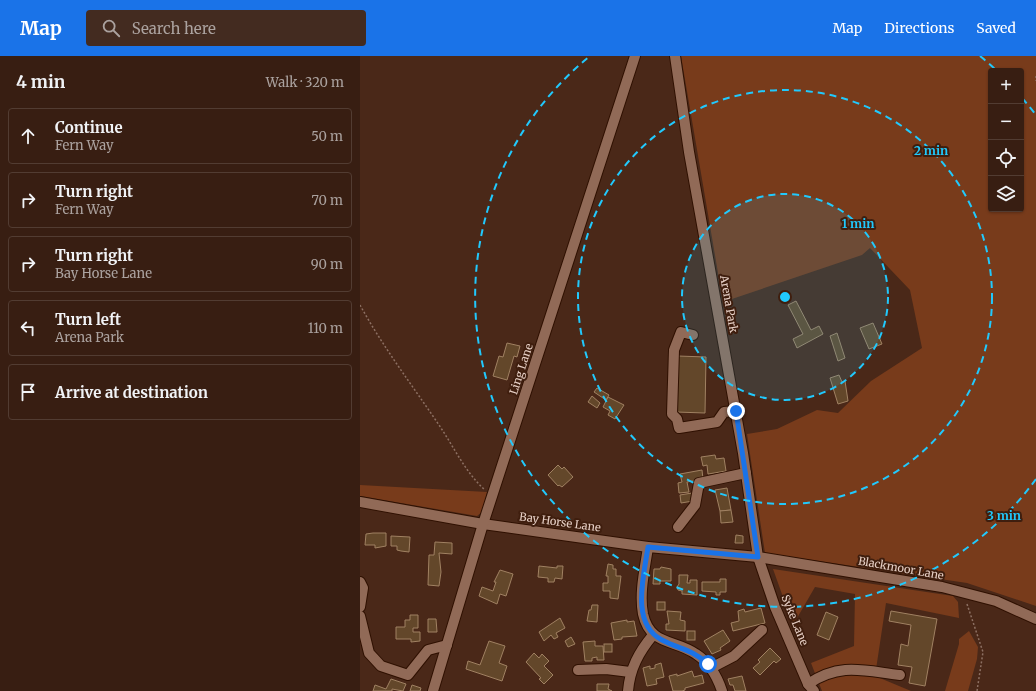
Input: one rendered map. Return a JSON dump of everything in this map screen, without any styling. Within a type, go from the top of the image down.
[{"type":"street","name":"Ling Lane","points":[[433,691],[483,524],[635,56]]},
{"type":"street","name":"Arena Park","points":[[675,56],[689,152],[736,411],[758,557]]},
{"type":"street","points":[[693,335],[681,332],[674,350],[672,414],[677,419],[678,428],[717,422],[724,412],[736,411]]},
{"type":"street","points":[[678,527],[695,504],[700,483],[746,473]]},
{"type":"street","name":"Bay Horse Lane","points":[[360,502],[483,524],[648,547],[758,557]]},
{"type":"street","points":[[648,547],[641,594],[643,614],[647,625],[653,634],[663,640],[696,654],[711,668],[722,691]]},
{"type":"street","name":"Blackmoor Lane","points":[[758,557],[963,592],[996,601],[1036,619]]},
{"type":"street","name":"Syke Lane","points":[[758,557],[776,607],[811,687]]},
{"type":"street","points":[[360,582],[363,588],[360,607]]},
{"type":"street","points":[[360,616],[369,654],[382,666],[408,675],[428,650],[447,645]]},
{"type":"street","points":[[711,668],[734,656],[762,630]]},
{"type":"street","points":[[628,691],[630,672],[642,648],[653,634]]},
{"type":"street","points":[[578,670],[606,668],[630,672]]},
{"type":"street","points":[[811,687],[821,675],[844,669],[900,675]]},
{"type":"path","points":[[1036,76],[1036,81]]},
{"type":"path","points":[[360,305],[377,336],[450,441],[472,478],[492,497]]},
{"type":"path","points":[[963,592],[983,652],[977,691]]},
{"type":"shaded area","points":[[681,56],[1036,56],[1036,606],[967,583],[765,553],[747,434],[777,429],[817,410],[838,413],[871,381],[922,348],[910,290],[870,248],[862,255],[723,302]]},
{"type":"shaded area","points":[[360,485],[487,492],[482,512],[477,516],[360,496]]},
{"type":"shaded area","points":[[773,569],[953,596],[958,602],[959,618],[886,603],[875,676],[911,691],[822,691],[811,663],[854,646],[855,594],[815,587],[793,625]]},
{"type":"shaded area","points":[[969,631],[978,647],[977,659],[968,691],[945,691],[959,644],[959,639]]},
{"type":"building","points":[[796,301],[811,330],[819,326],[823,334],[797,348],[793,339],[803,334],[788,305]]},
{"type":"building","points":[[873,323],[882,344],[869,349],[860,328]]},
{"type":"building","points":[[837,333],[845,358],[838,361],[830,336]]},
{"type":"building","points":[[507,343],[520,346],[517,357],[514,356],[507,380],[493,376],[499,356],[503,357]]},
{"type":"building","points":[[678,356],[706,357],[705,413],[676,412]]},
{"type":"building","points":[[839,375],[842,382],[845,381],[848,401],[838,404],[830,378]]},
{"type":"building","points":[[597,388],[609,395],[606,400],[594,392]]},
{"type":"building","points":[[592,396],[600,403],[597,408],[588,402]]},
{"type":"building","points":[[608,397],[624,405],[615,419],[608,415],[610,411],[603,407]]},
{"type":"building","points":[[715,455],[716,459],[724,458],[726,471],[708,474],[707,465],[703,466],[701,457]]},
{"type":"building","points":[[558,465],[562,469],[564,467],[573,477],[562,487],[559,485],[558,486],[548,475]]},
{"type":"building","points":[[702,470],[703,479],[687,482],[689,492],[679,493],[678,483],[682,482],[680,474]]},
{"type":"building","points":[[727,488],[731,510],[720,511],[715,490]]},
{"type":"building","points":[[692,493],[693,501],[681,503],[680,495]]},
{"type":"building","points":[[731,510],[733,522],[721,523],[720,511]]},
{"type":"building","points":[[386,533],[386,546],[375,548],[375,545],[365,545],[366,534]]},
{"type":"building","points":[[736,535],[743,536],[743,543],[735,543]]},
{"type":"building","points":[[391,536],[410,537],[409,552],[397,550],[397,546],[391,546]]},
{"type":"building","points":[[435,542],[452,543],[452,554],[439,553],[441,572],[439,586],[428,585],[429,555],[434,555]]},
{"type":"building","points":[[608,564],[613,565],[613,569],[616,569],[616,576],[621,576],[618,599],[610,598],[610,591],[603,591],[603,583],[608,583],[608,576],[606,576]]},
{"type":"building","points":[[539,566],[557,568],[557,566],[563,566],[562,579],[555,578],[554,582],[548,582],[548,578],[538,577]]},
{"type":"building","points":[[661,567],[671,569],[671,581],[660,581],[660,584],[653,584],[654,569],[660,569]]},
{"type":"building","points":[[500,570],[513,574],[506,596],[500,594],[497,604],[479,596],[482,587],[493,591],[496,582],[494,582]]},
{"type":"building","points":[[679,575],[688,575],[687,583],[690,583],[690,580],[697,580],[697,595],[682,594],[682,591],[678,590]]},
{"type":"building","points":[[720,579],[726,579],[726,592],[720,592],[720,595],[716,595],[716,592],[702,591],[702,582],[720,582]]},
{"type":"building","points":[[657,602],[665,602],[665,610],[657,610]]},
{"type":"building","points":[[592,605],[598,605],[597,622],[587,621],[589,610],[591,610]]},
{"type":"building","points":[[761,608],[765,623],[733,631],[731,623],[739,621],[738,611],[744,609],[745,612]]},
{"type":"building","points":[[667,611],[681,612],[680,620],[685,621],[685,631],[666,630],[666,624],[669,624]]},
{"type":"building","points":[[891,611],[937,619],[925,686],[909,683],[912,667],[898,665],[901,644],[908,646],[911,625],[889,621]]},
{"type":"building","points":[[826,612],[838,617],[829,640],[817,635]]},
{"type":"building","points":[[410,615],[418,615],[418,628],[413,628],[413,632],[420,632],[420,641],[411,642],[411,639],[396,639],[396,627],[405,627],[405,620],[410,620]]},
{"type":"building","points":[[560,618],[565,628],[556,633],[558,637],[554,639],[551,635],[544,641],[539,632]]},
{"type":"building","points":[[428,619],[436,619],[437,632],[428,632]]},
{"type":"building","points":[[627,620],[627,622],[634,621],[637,636],[622,637],[622,639],[614,640],[611,623]]},
{"type":"building","points":[[723,630],[730,641],[720,648],[721,650],[712,654],[704,641]]},
{"type":"building","points":[[687,631],[695,631],[695,640],[687,640]]},
{"type":"building","points":[[571,637],[575,644],[568,647],[565,641]]},
{"type":"building","points":[[489,641],[505,646],[499,663],[507,666],[502,681],[466,669],[468,661],[480,665]]},
{"type":"building","points":[[595,641],[595,646],[603,646],[604,660],[597,660],[597,657],[592,658],[592,661],[585,661],[583,642]]},
{"type":"building","points":[[604,644],[612,644],[612,652],[604,652]]},
{"type":"building","points":[[770,648],[781,659],[776,663],[774,661],[760,675],[753,668],[760,662],[758,660]]},
{"type":"building","points":[[534,653],[539,658],[542,654],[549,661],[544,666],[553,675],[544,684],[539,679],[541,678],[526,662]]},
{"type":"building","points":[[661,663],[664,677],[656,679],[657,684],[647,686],[643,668],[650,666],[650,669],[655,668],[655,665]]},
{"type":"building","points":[[692,671],[694,677],[702,675],[704,683],[685,688],[685,690],[682,691],[673,691],[669,676],[677,674],[677,676]]},
{"type":"building","points":[[742,676],[746,691],[735,691],[733,685],[730,685],[728,679]]},
{"type":"building","points":[[391,679],[406,684],[403,691],[392,689],[392,691],[373,691],[375,685],[386,689]]},
{"type":"building","points":[[597,684],[609,684],[608,689],[612,691],[597,691]]},
{"type":"building","points":[[412,685],[421,688],[420,691],[410,691]]},
{"type":"route","points":[[708,664],[696,654],[663,640],[653,634],[647,625],[643,614],[641,594],[648,547],[758,557],[736,411]]}]
